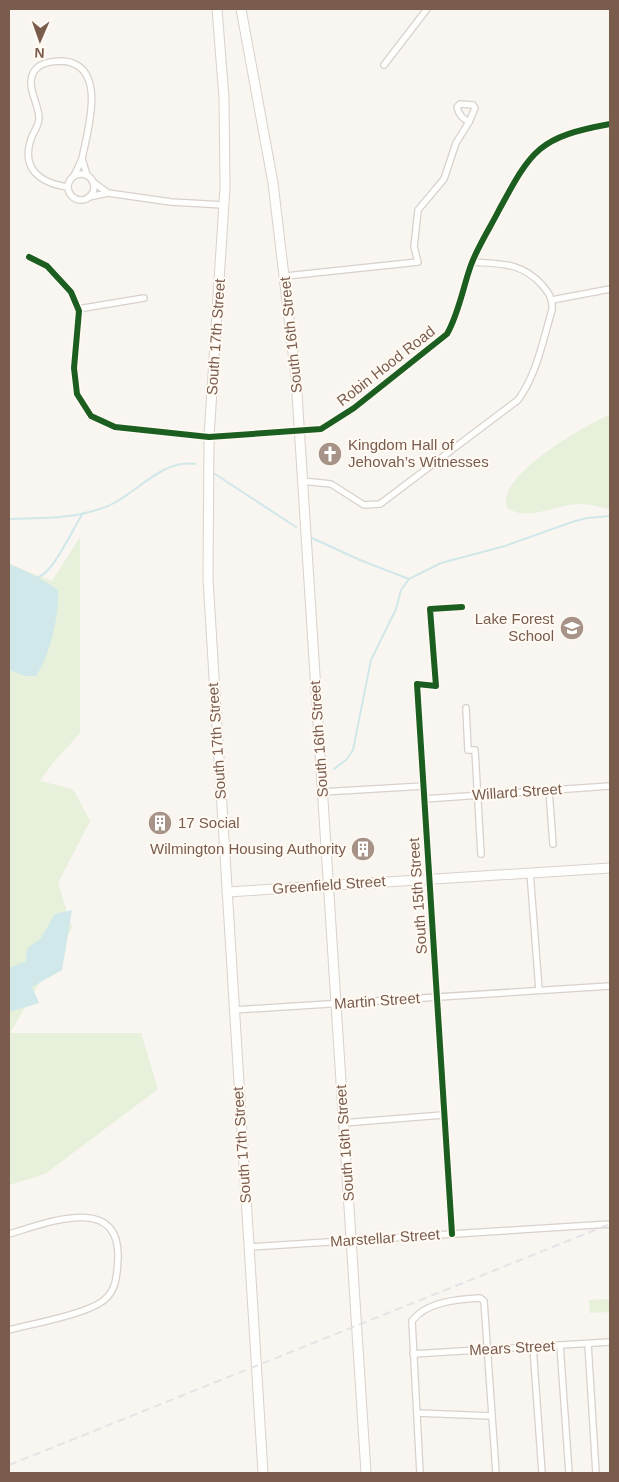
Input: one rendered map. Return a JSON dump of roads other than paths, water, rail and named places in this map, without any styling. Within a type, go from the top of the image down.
[{"type":"main road","name":"South 17th Street","points":[[217,9],[224,98],[224,205],[210,437],[208,498],[210,613],[263,1473]]},
{"type":"main road","name":"South 16th Street","points":[[241,9],[265,133],[286,276],[299,430],[366,1473]]},
{"type":"main road","name":"Greenfield Street","points":[[227,892],[610,868]]},
{"type":"street","points":[[384,65],[427,9]]},
{"type":"street","points":[[68,187],[41,177],[32,170],[28,162],[30,140],[39,118],[31,80],[36,69],[44,64],[60,61],[71,63],[83,71],[90,83],[92,105],[82,159],[68,187],[70,194],[82,200],[108,194],[171,202],[224,205]]},
{"type":"street","points":[[286,276],[418,262],[414,247],[418,210],[444,179],[456,143],[469,122]]},
{"type":"street","name":"Robin Hood Road","points":[[78,309],[75,389],[79,399],[91,416],[115,427],[210,437],[321,429],[329,426],[439,342],[452,323],[472,262],[530,157],[543,146],[565,135],[610,124]]},
{"type":"street","points":[[82,159],[87,176],[108,194]]},
{"type":"street","points":[[74,176],[80,174],[87,176]]},
{"type":"street","points":[[89,197],[94,190],[93,182]]},
{"type":"street","points":[[29,257],[36,259],[60,279],[71,292],[78,309],[144,298]]},
{"type":"street","points":[[302,481],[331,484],[368,506],[385,502],[518,400],[530,382],[535,368],[552,310],[552,300],[531,274],[519,267],[472,262]]},
{"type":"street","points":[[552,300],[610,289]]},
{"type":"street","name":"South 15th Street","points":[[452,1234],[417,684],[436,686],[430,609],[462,607]]},
{"type":"street","points":[[466,708],[468,750],[475,750],[481,854]]},
{"type":"street","points":[[322,792],[424,786]]},
{"type":"street","name":"Willard Street","points":[[424,799],[610,786]]},
{"type":"street","points":[[549,790],[553,844]]},
{"type":"street","points":[[530,872],[539,990]]},
{"type":"street","name":"Martin Street","points":[[234,1010],[610,986]]},
{"type":"street","points":[[343,1122],[443,1115]]},
{"type":"street","points":[[9,1234],[71,1217],[89,1216],[98,1219],[110,1228],[116,1239],[118,1255],[115,1282],[111,1293],[103,1301],[88,1308],[9,1330]]},
{"type":"street","name":"Marstellar Street","points":[[249,1247],[610,1224]]},
{"type":"street","points":[[420,1473],[411,1325],[414,1318],[437,1305],[483,1298],[496,1473]]},
{"type":"street","name":"Mears Street","points":[[414,1354],[610,1342]]},
{"type":"street","points":[[588,1344],[596,1473]]},
{"type":"street","points":[[560,1345],[569,1473]]},
{"type":"street","points":[[533,1347],[542,1473]]},
{"type":"street","points":[[417,1413],[492,1416]]},
{"type":"water","points":[[9,564],[35,576],[58,590],[53,635],[36,676],[25,676],[9,670]]},
{"type":"water","points":[[72,910],[62,970],[32,987],[39,1003],[9,1012],[9,968],[26,961],[27,949],[41,938],[55,914]]},
{"type":"waterway","points":[[9,519],[59,517],[95,510],[114,503],[162,471],[173,466],[195,464]]},
{"type":"waterway","points":[[215,474],[296,527]]},
{"type":"waterway","points":[[36,578],[49,569],[56,560],[83,513]]},
{"type":"waterway","points":[[334,769],[346,760],[353,750],[371,660],[396,609],[401,590],[409,579],[441,563],[505,546],[572,522],[587,518],[610,516]]},
{"type":"waterway","points":[[312,538],[360,560],[409,579]]},
{"type":"railway","points":[[9,1465],[610,1224]]},
{"type":"place","name":"Kingdom Hall of Jehovah’s Witnesses","points":[[330,454]]},
{"type":"place","name":"Lake Forest School","points":[[572,628]]},
{"type":"place","name":"17 Social","points":[[160,823]]},
{"type":"place","name":"Wilmington Housing Authority","points":[[363,849]]}]
